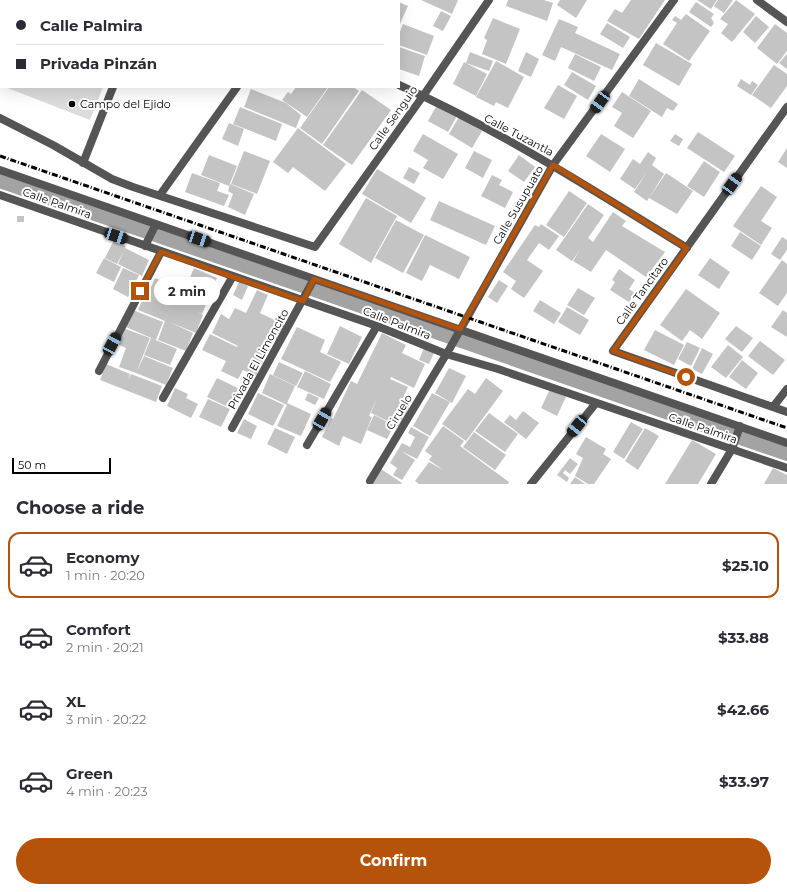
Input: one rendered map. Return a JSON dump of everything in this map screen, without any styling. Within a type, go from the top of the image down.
[{"type":"street","name":"Calle Senguio","points":[[160,195],[315,247],[423,96],[489,0]]},
{"type":"street","name":"Calle Susupuato","points":[[448,351],[553,165],[674,0]]},
{"type":"street","points":[[757,0],[787,22]]},
{"type":"street","name":"Calle Tuzantla","points":[[400,85],[423,96],[553,165],[687,248]]},
{"type":"street","points":[[83,163],[113,88]]},
{"type":"street","points":[[0,118],[53,145],[112,179],[133,188],[160,195],[236,88]]},
{"type":"street","name":"Calle Tancítaro","points":[[773,407],[613,351],[787,108]]},
{"type":"street","points":[[0,170],[458,331],[787,443]]},
{"type":"street","name":"Calle Palmira","points":[[0,195],[787,468]]},
{"type":"street","points":[[145,245],[156,225]]},
{"type":"street","points":[[99,371],[161,252]]},
{"type":"street","points":[[163,398],[233,276]]},
{"type":"street","name":"Privada El Limoncito","points":[[232,428],[314,280]]},
{"type":"street","points":[[307,445],[377,326]]},
{"type":"street","name":"Ciruelo","points":[[370,481],[448,351]]},
{"type":"street","points":[[787,389],[773,407],[787,412]]},
{"type":"street","points":[[531,484],[596,403]]},
{"type":"street","points":[[710,484],[732,448],[740,428]]},
{"type":"shaded area","name":"Campo del Ejido","points":[[8,88],[103,88],[90,120]]},
{"type":"building","points":[[421,0],[458,0],[452,14]]},
{"type":"building","points":[[508,0],[544,0],[553,3],[547,21],[506,6]]},
{"type":"building","points":[[560,0],[587,0],[576,18],[557,5]]},
{"type":"building","points":[[631,0],[665,0],[639,39],[607,21],[615,9],[622,13]]},
{"type":"building","points":[[697,0],[717,0],[711,9]]},
{"type":"building","points":[[718,0],[733,0],[724,13],[714,6]]},
{"type":"building","points":[[736,0],[755,14],[732,42],[721,33],[728,24],[720,19]]},
{"type":"building","points":[[400,2],[408,6],[400,24]]},
{"type":"building","points":[[696,2],[714,14],[711,18],[714,23],[711,27],[689,12]]},
{"type":"building","points":[[441,11],[451,16],[443,31],[433,26]]},
{"type":"building","points":[[686,14],[710,31],[689,61],[663,44],[677,23],[672,20],[675,16],[681,20]]},
{"type":"building","points":[[756,16],[769,27],[755,43],[743,32]]},
{"type":"building","points":[[493,18],[520,29],[506,64],[482,54],[487,40],[484,38]]},
{"type":"building","points":[[559,19],[578,27],[575,33],[620,54],[612,70],[561,47],[555,61],[542,55]]},
{"type":"building","points":[[607,23],[630,37],[623,48],[600,34]]},
{"type":"building","points":[[403,24],[434,36],[427,55],[400,45],[400,32]]},
{"type":"building","points":[[775,24],[787,33],[787,51],[777,64],[757,48]]},
{"type":"building","points":[[656,43],[692,64],[679,86],[643,65]]},
{"type":"building","points":[[400,47],[425,56],[419,76],[400,69]]},
{"type":"building","points":[[470,52],[493,61],[489,71],[466,63]]},
{"type":"building","points":[[526,52],[539,59],[531,77],[518,71]]},
{"type":"building","points":[[575,54],[601,67],[594,81],[568,68]]},
{"type":"building","points":[[787,54],[787,69],[779,63]]},
{"type":"building","points":[[496,61],[524,77],[508,108],[496,102],[494,106],[476,97]]},
{"type":"building","points":[[464,62],[487,74],[476,96],[453,84]]},
{"type":"building","points":[[774,65],[787,74],[787,86],[771,108],[752,95]]},
{"type":"building","points":[[572,72],[596,86],[588,100],[564,85]]},
{"type":"building","points":[[639,79],[678,104],[673,111],[667,108],[662,117],[629,96]]},
{"type":"building","points":[[741,79],[750,85],[752,81],[758,85],[751,95],[737,86]]},
{"type":"building","points":[[558,85],[577,96],[564,119],[544,108]]},
{"type":"building","points":[[295,88],[327,88],[307,117],[282,100],[288,92],[291,94]]},
{"type":"building","points":[[328,88],[354,88],[359,91],[322,144],[300,128]]},
{"type":"building","points":[[251,89],[286,103],[301,115],[296,128],[244,107]]},
{"type":"building","points":[[362,90],[391,110],[352,165],[323,145]]},
{"type":"building","points":[[622,92],[651,111],[633,138],[614,126],[622,113],[612,107]]},
{"type":"building","points":[[437,105],[457,116],[448,132],[428,121]]},
{"type":"building","points":[[240,107],[282,124],[276,141],[233,124]]},
{"type":"building","points":[[459,117],[482,131],[472,148],[449,134]]},
{"type":"building","points":[[229,123],[244,129],[238,146],[222,139]]},
{"type":"building","points":[[298,128],[346,164],[325,191],[293,167],[288,173],[273,162]]},
{"type":"building","points":[[698,132],[735,156],[724,172],[687,148]]},
{"type":"building","points":[[423,134],[458,154],[443,179],[423,168],[428,160],[413,151]]},
{"type":"building","points":[[601,134],[625,149],[610,172],[586,156]]},
{"type":"building","points":[[675,134],[683,139],[679,146],[670,141]]},
{"type":"building","points":[[787,148],[787,168],[778,162]]},
{"type":"building","points":[[244,151],[270,161],[257,194],[231,184]]},
{"type":"building","points":[[474,151],[492,160],[483,178],[465,168]]},
{"type":"building","points":[[648,152],[656,158],[652,165],[664,174],[647,201],[634,192],[647,172],[635,189],[620,179],[633,159],[640,164]]},
{"type":"building","points":[[209,155],[237,166],[229,186],[201,175]]},
{"type":"building","points":[[519,155],[535,167],[524,182],[508,171]]},
{"type":"building","points":[[704,161],[720,172],[704,197],[687,186]]},
{"type":"building","points":[[409,167],[420,173],[414,184],[403,178]]},
{"type":"building","points":[[377,169],[426,198],[411,223],[362,194]]},
{"type":"building","points":[[192,173],[220,183],[217,191],[229,195],[224,206],[185,192]]},
{"type":"building","points":[[666,173],[693,191],[677,214],[649,198]]},
{"type":"building","points":[[492,175],[502,180],[499,185],[513,192],[505,208],[481,196]]},
{"type":"building","points":[[230,184],[254,194],[245,215],[228,207],[233,194],[228,191]]},
{"type":"building","points":[[761,186],[777,197],[761,221],[744,210]]},
{"type":"building","points":[[569,191],[587,203],[564,237],[546,225]]},
{"type":"building","points":[[366,198],[397,216],[371,263],[339,244]]},
{"type":"building","points":[[439,201],[495,226],[486,245],[430,220]]},
{"type":"building","points":[[588,204],[604,215],[588,238],[593,242],[613,212],[626,221],[622,226],[665,252],[646,277],[606,250],[591,272],[573,261],[581,248],[572,261],[556,250]]},
{"type":"building","points":[[744,210],[772,228],[761,245],[733,226]]},
{"type":"building","points":[[17,216],[24,216],[24,222],[17,222]]},
{"type":"building","points":[[396,220],[424,235],[403,273],[375,258]]},
{"type":"building","points":[[541,224],[559,236],[549,250],[539,243],[527,260],[543,271],[524,298],[511,289],[516,281],[503,272],[535,225],[539,227]]},
{"type":"building","points":[[740,232],[761,246],[752,260],[731,246]]},
{"type":"building","points":[[425,235],[470,257],[459,279],[430,265],[422,281],[406,273]]},
{"type":"building","points":[[782,237],[787,240],[787,250],[780,260],[771,254]]},
{"type":"building","points":[[114,240],[126,246],[125,248],[149,260],[142,276],[118,264],[124,251],[117,264],[105,258]]},
{"type":"building","points":[[104,258],[121,267],[114,282],[96,273]]},
{"type":"building","points":[[710,258],[730,272],[719,289],[698,275]]},
{"type":"building","points":[[782,260],[787,264],[787,293],[778,306],[759,293]]},
{"type":"building","points":[[123,268],[139,275],[128,297],[113,289]]},
{"type":"building","points":[[194,268],[217,278],[202,314],[197,312],[203,315],[196,333],[169,322],[193,333],[186,351],[158,340],[165,321],[138,310],[145,293],[172,304],[148,294],[155,278],[184,290],[178,306]]},
{"type":"building","points":[[619,269],[635,280],[629,289],[635,293],[629,302],[610,290],[615,282],[612,280]]},
{"type":"building","points":[[499,280],[508,286],[497,303],[488,297]]},
{"type":"building","points":[[239,282],[248,286],[242,300],[233,295]]},
{"type":"building","points":[[578,288],[595,298],[584,315],[567,305]]},
{"type":"building","points":[[686,289],[720,313],[702,339],[690,330],[682,341],[660,325]]},
{"type":"building","points":[[257,290],[268,295],[260,313],[285,325],[277,341],[274,339],[256,376],[243,370],[238,379],[221,371],[226,361],[202,350],[210,334],[237,347],[238,346],[212,333],[221,314],[229,319],[235,308],[246,313]]},
{"type":"building","points":[[540,300],[561,313],[554,324],[533,311]]},
{"type":"building","points":[[567,307],[589,320],[580,335],[558,322]]},
{"type":"building","points":[[133,310],[163,322],[156,340],[126,327]]},
{"type":"building","points":[[783,310],[787,313],[787,337],[771,327]]},
{"type":"building","points":[[340,326],[362,337],[349,364],[327,354]]},
{"type":"building","points":[[736,326],[753,338],[742,352],[725,339]]},
{"type":"building","points":[[297,327],[325,340],[320,352],[341,362],[330,382],[281,359]]},
{"type":"building","points":[[123,328],[150,338],[136,373],[119,367],[126,348],[117,344]]},
{"type":"building","points":[[655,330],[684,345],[674,365],[644,350]]},
{"type":"building","points":[[382,333],[406,345],[402,353],[425,364],[414,388],[391,377],[390,379],[408,387],[400,404],[409,408],[400,427],[371,413],[377,398],[369,416],[372,417],[361,444],[343,436],[339,446],[322,437],[331,418],[333,419],[351,381],[357,384]]},
{"type":"building","points":[[151,338],[177,349],[170,365],[144,355]]},
{"type":"building","points":[[760,341],[785,360],[773,375],[748,356]]},
{"type":"building","points":[[687,342],[700,348],[691,366],[678,359]]},
{"type":"building","points":[[728,345],[743,357],[726,378],[711,367]]},
{"type":"building","points":[[424,348],[434,353],[429,364],[419,360]]},
{"type":"building","points":[[702,348],[713,354],[702,374],[692,369]]},
{"type":"building","points":[[144,356],[173,368],[166,385],[136,373]]},
{"type":"building","points":[[742,360],[758,373],[746,389],[729,377]]},
{"type":"building","points":[[279,362],[303,373],[296,386],[273,375]]},
{"type":"building","points":[[106,364],[130,374],[128,380],[131,374],[162,386],[156,402],[100,380]]},
{"type":"building","points":[[449,368],[466,376],[452,403],[435,393]]},
{"type":"building","points":[[305,371],[331,384],[324,399],[297,387]]},
{"type":"building","points":[[270,374],[295,386],[287,403],[311,414],[301,436],[277,426],[287,405],[262,393]]},
{"type":"building","points":[[217,378],[244,391],[234,410],[207,397]]},
{"type":"building","points":[[486,378],[503,391],[466,441],[442,424],[468,389],[475,394]]},
{"type":"building","points":[[175,388],[188,394],[186,398],[198,404],[191,418],[167,406]]},
{"type":"building","points":[[550,389],[566,397],[557,416],[541,408]]},
{"type":"building","points":[[258,393],[284,405],[273,426],[248,414]]},
{"type":"building","points":[[308,393],[319,398],[315,405],[305,400]]},
{"type":"building","points":[[432,393],[450,402],[430,436],[413,426]]},
{"type":"building","points":[[208,399],[230,409],[221,427],[199,417]]},
{"type":"building","points":[[523,411],[539,423],[526,439],[504,422],[510,415],[516,420]]},
{"type":"building","points":[[489,413],[518,434],[505,452],[475,431]]},
{"type":"building","points":[[374,415],[394,425],[387,439],[367,430]]},
{"type":"building","points":[[244,419],[257,426],[251,439],[237,433]]},
{"type":"building","points":[[631,422],[643,429],[624,459],[613,452]]},
{"type":"building","points":[[443,426],[464,441],[460,446],[509,482],[508,484],[419,484],[415,481],[429,462],[443,470],[429,460],[432,456],[425,451]]},
{"type":"building","points":[[411,427],[429,437],[417,459],[401,451],[415,460],[402,480],[393,475],[397,468],[390,463],[402,443],[410,447],[415,437],[408,433]]},
{"type":"building","points":[[275,428],[295,437],[287,454],[267,444]]},
{"type":"building","points":[[645,428],[659,436],[638,470],[625,461]]},
{"type":"building","points":[[474,432],[506,455],[495,470],[463,447]]},
{"type":"building","points":[[586,437],[606,449],[603,454],[611,459],[594,484],[588,484],[575,476],[583,458],[576,454]]},
{"type":"building","points":[[692,440],[716,454],[698,484],[665,484]]},
{"type":"building","points":[[570,458],[578,464],[570,474],[565,470],[563,473],[569,478],[567,482],[557,475]]},
{"type":"building","points":[[773,468],[787,475],[787,484],[764,484]]},
{"type":"building","points":[[381,469],[402,483],[371,484]]},
{"type":"building","points":[[575,477],[585,484],[570,484]]},
{"type":"waterway","points":[[0,181],[787,454]]},
{"type":"railway","points":[[0,156],[787,428]]},
{"type":"place","name":"Campo del Ejido","points":[[72,104]]},
{"type":"route","points":[[140,291],[161,252],[303,301],[314,279],[460,329],[553,165],[687,248],[613,351],[686,377]]}]
